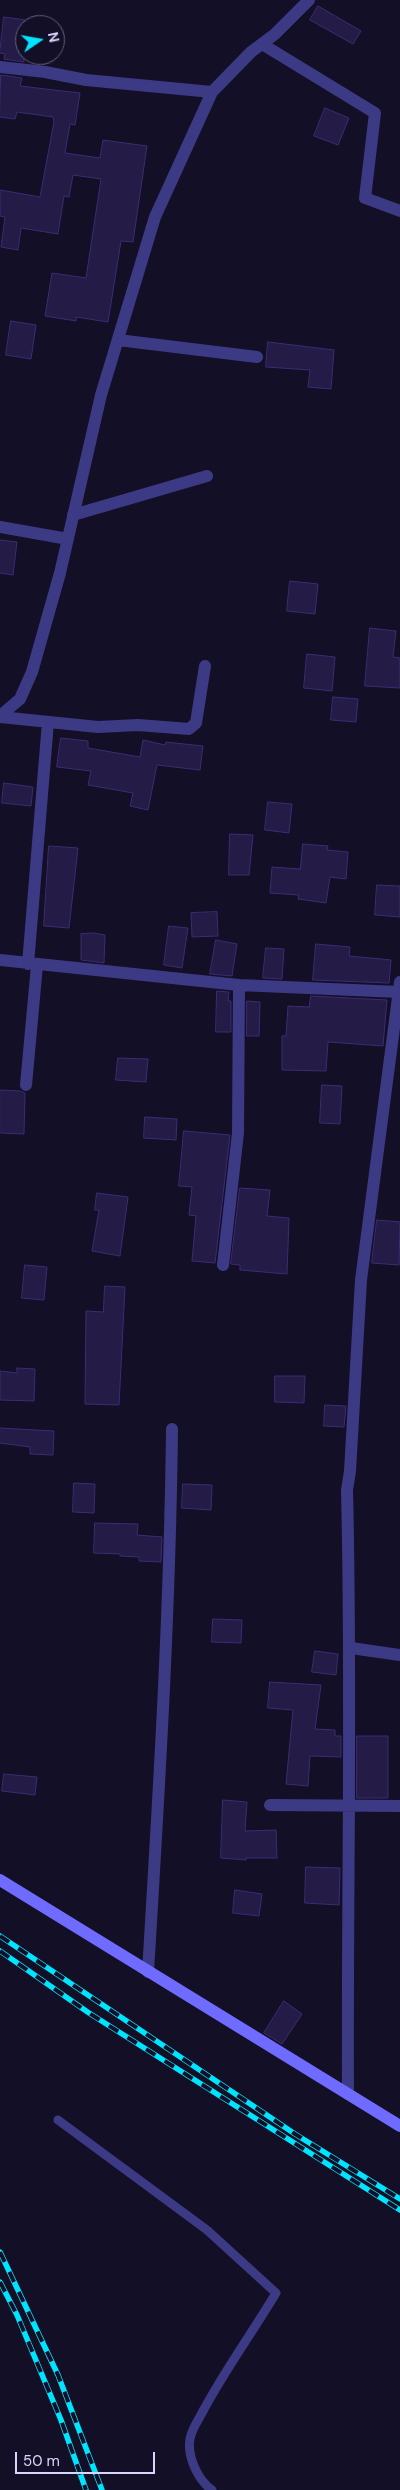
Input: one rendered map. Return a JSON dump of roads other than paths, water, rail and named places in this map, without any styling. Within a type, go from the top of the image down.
[{"type":"street","points":[[0,717],[20,699],[32,672],[68,539],[101,395],[155,218],[212,92],[309,0]]},
{"type":"street","points":[[262,44],[375,113],[366,198],[400,211]]},
{"type":"street","points":[[0,67],[45,72],[86,80],[212,92]]},
{"type":"street","points":[[118,340],[257,357]]},
{"type":"street","points":[[73,515],[206,476]]},
{"type":"street","points":[[0,527],[68,539]]},
{"type":"street","points":[[0,717],[113,728],[138,725],[189,729],[194,727],[196,723],[205,666]]},
{"type":"street","points":[[26,1085],[48,722]]},
{"type":"street","points":[[0,960],[239,985],[399,987],[395,1065],[361,1280],[350,1472],[347,1490],[351,1648],[347,1806],[348,2094]]},
{"type":"street","points":[[223,1264],[238,1133],[239,985]]},
{"type":"street","points":[[148,1972],[162,1757],[171,1538],[172,1429]]},
{"type":"street","points":[[351,1648],[400,1655]]},
{"type":"street","points":[[270,1805],[400,1806]]},
{"type":"street","points":[[0,1880],[400,2126]]},
{"type":"lane","points":[[58,2120],[207,2230],[276,2293],[212,2393],[192,2428],[190,2441],[197,2472],[212,2490]]},
{"type":"railway","points":[[0,1936],[295,2134],[400,2199]]},
{"type":"railway","points":[[0,1951],[89,2013],[400,2210]]},
{"type":"railway","points":[[0,2252],[58,2375],[102,2490]]},
{"type":"railway","points":[[0,2282],[17,2315],[61,2420],[86,2490]]}]
